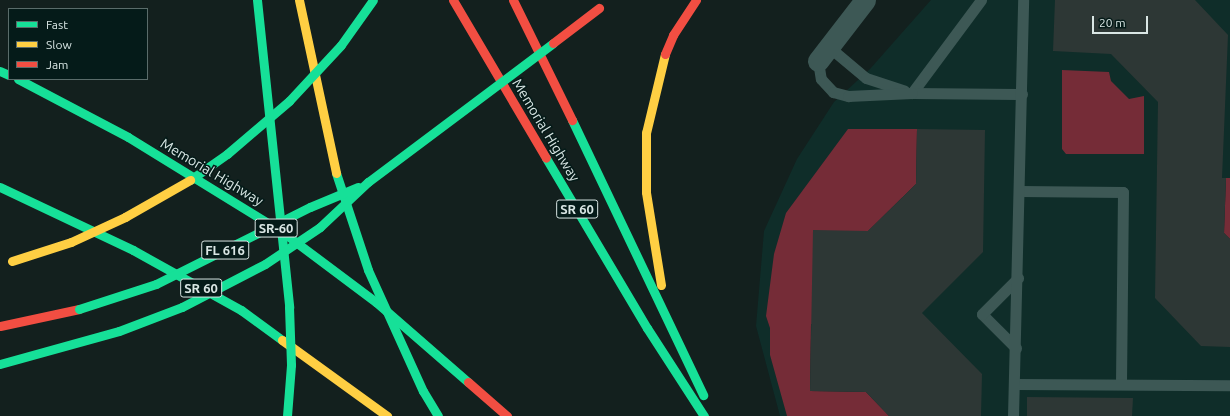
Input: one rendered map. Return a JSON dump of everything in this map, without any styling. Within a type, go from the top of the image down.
[{"type":"highway","points":[[258,0],[289,307],[290,365],[287,416]]},
{"type":"highway","points":[[299,0],[330,153],[349,217],[368,270],[423,390],[438,416]]},
{"type":"highway","points":[[0,264],[71,242],[125,217],[179,188],[227,154],[289,101],[341,45],[373,0]]},
{"type":"highway","name":"Memorial Highway","points":[[452,0],[647,328],[704,416]]},
{"type":"highway","points":[[513,0],[672,325],[712,416]]},
{"type":"highway","name":"FL 616","points":[[0,326],[79,309],[156,284],[310,207],[368,182],[610,0]]},
{"type":"highway","points":[[672,325],[651,233],[646,192],[646,133],[663,59],[673,36],[696,0]]},
{"type":"highway","name":"Memorial Highway","points":[[20,80],[128,137],[281,231],[376,302],[507,416]]},
{"type":"highway","points":[[0,364],[119,331],[182,307],[264,264],[320,227],[368,182]]},
{"type":"highway","name":"SR 60","points":[[0,187],[133,250],[241,310],[387,416]]},
{"type":"street","points":[[823,54],[865,0]]},
{"type":"lane","points":[[912,92],[981,0]]},
{"type":"lane","points":[[1013,416],[1018,278],[1023,0]]},
{"type":"lane","points":[[912,92],[866,78],[823,54],[821,79],[833,92],[848,96],[912,92],[1022,94]]},
{"type":"lane","points":[[1020,191],[1123,192],[1121,384]]},
{"type":"lane","points":[[1016,348],[982,314],[1018,278]]},
{"type":"lane","points":[[1014,384],[1230,384]]},
{"type":"shaded area","points":[[931,0],[1230,0],[1230,416],[780,416],[756,326],[764,231],[797,159],[834,102],[870,69]]},
{"type":"shaded area","points":[[1062,70],[1109,72],[1111,81],[1129,99],[1144,96],[1144,154],[1066,154],[1062,149]]},
{"type":"shaded area","points":[[848,129],[917,129],[916,184],[868,231],[827,324],[811,324],[810,391],[866,392],[889,416],[787,416],[770,355],[770,328],[766,316],[774,254],[786,213]]},
{"type":"shaded area","points":[[1226,178],[1230,178],[1230,239],[1224,233]]},
{"type":"building","points":[[1055,0],[1195,0],[1228,35],[1222,178],[1226,178],[1224,233],[1230,239],[1230,347],[1201,346],[1155,298],[1158,102],[1111,54],[1053,51]]},
{"type":"building","points":[[917,129],[985,130],[983,252],[922,313],[982,374],[981,416],[889,416],[866,392],[810,391],[813,230],[868,231],[916,184]]},
{"type":"building","points":[[1027,397],[1133,398],[1132,416],[1027,416]]},
{"type":"traffic: fast","points":[[257,0],[289,307],[291,365],[287,416]]},
{"type":"traffic: fast","points":[[190,180],[227,154],[289,101],[341,45],[373,0]]},
{"type":"traffic: fast","points":[[119,331],[182,307],[265,264],[320,227],[368,182],[553,43]]},
{"type":"traffic: fast","points":[[0,71],[8,75]]},
{"type":"traffic: fast","points":[[20,80],[128,137],[281,231],[376,302],[468,382]]},
{"type":"traffic: fast","points":[[572,120],[703,395]]},
{"type":"traffic: fast","points":[[546,158],[647,328],[704,416]]},
{"type":"traffic: fast","points":[[336,173],[368,270]]},
{"type":"traffic: fast","points":[[0,187],[133,250],[241,310],[282,340]]},
{"type":"traffic: fast","points":[[79,309],[156,284],[310,207],[358,187]]},
{"type":"traffic: fast","points":[[368,270],[423,391],[438,416]]},
{"type":"traffic: fast","points":[[0,364],[119,331]]},
{"type":"traffic: slow","points":[[299,0],[336,173]]},
{"type":"traffic: slow","points":[[661,285],[646,192],[646,133],[665,54]]},
{"type":"traffic: slow","points":[[12,261],[71,242],[125,217],[190,180]]},
{"type":"traffic: slow","points":[[282,340],[387,416]]},
{"type":"traffic: jam","points":[[453,0],[546,158]]},
{"type":"traffic: jam","points":[[513,0],[572,120]]},
{"type":"traffic: jam","points":[[665,54],[673,35],[696,0]]},
{"type":"traffic: jam","points":[[553,43],[599,8]]},
{"type":"traffic: jam","points":[[0,326],[79,309]]},
{"type":"traffic: jam","points":[[468,382],[507,416]]}]
